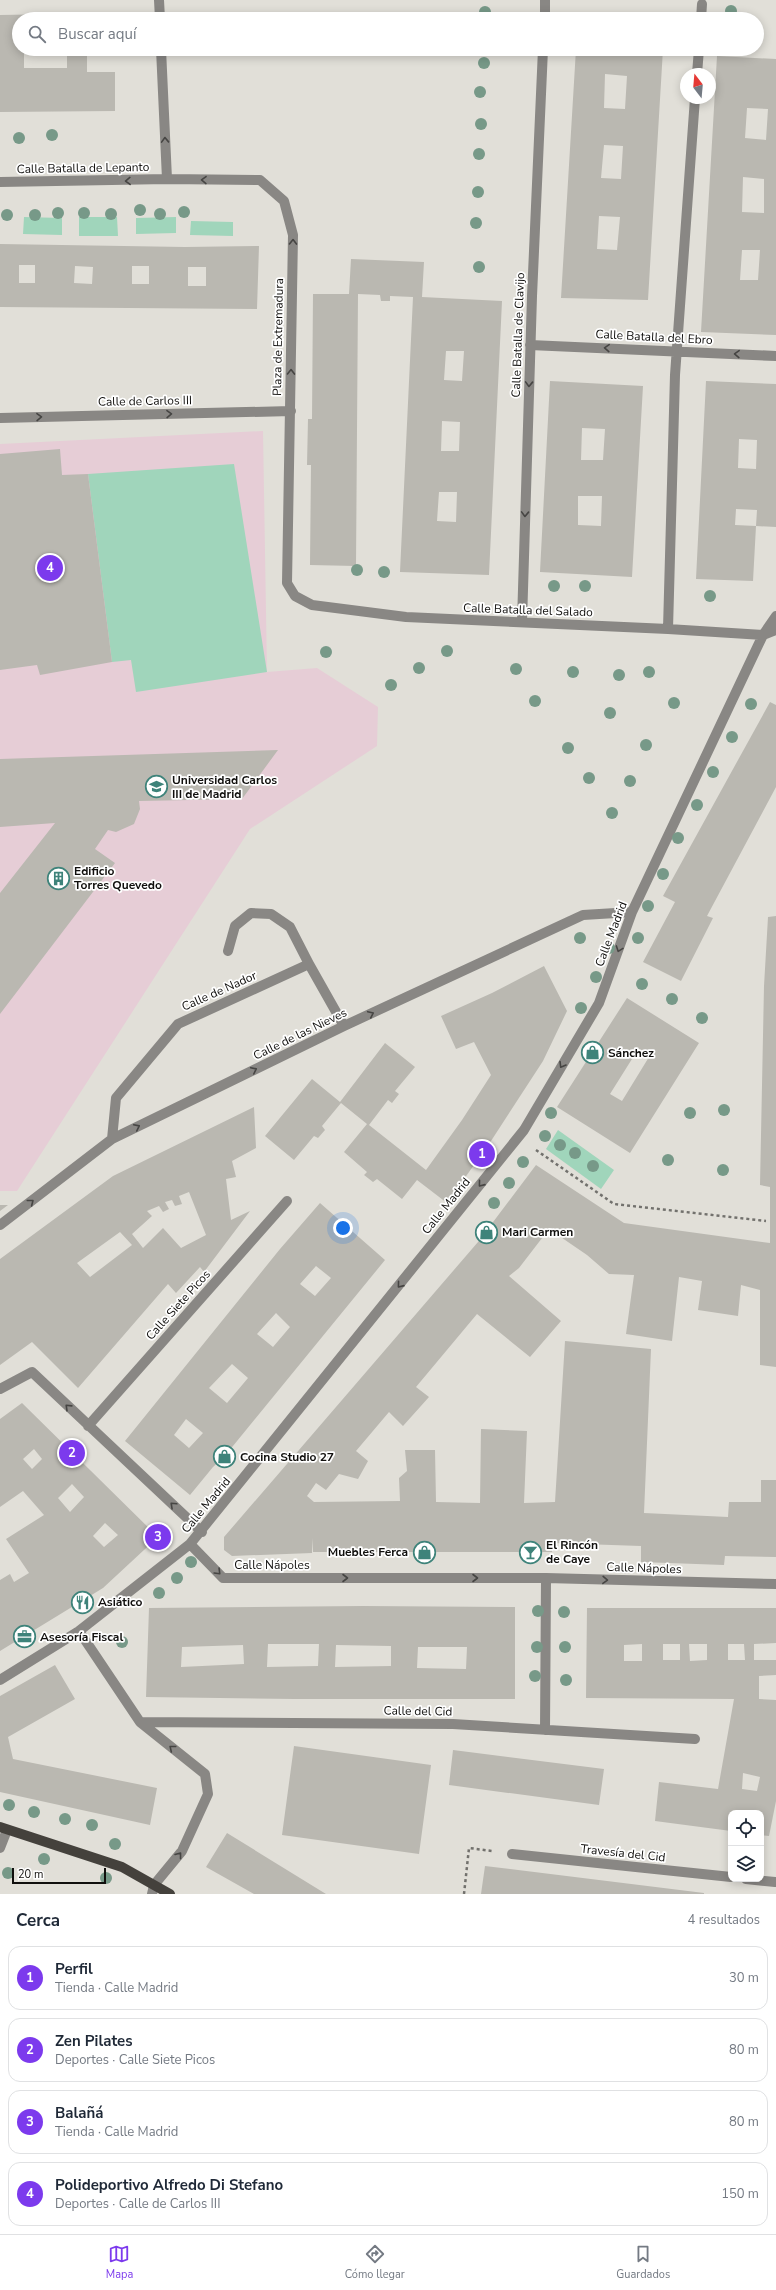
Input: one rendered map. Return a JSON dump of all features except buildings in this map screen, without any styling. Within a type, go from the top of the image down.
[{"type":"main road","points":[[4,1828],[122,1867],[153,1890],[170,1894]]},
{"type":"street","points":[[159,0],[160,12]]},
{"type":"street","points":[[545,0],[545,12]]},
{"type":"street","points":[[701,12],[702,4]]},
{"type":"street","points":[[161,56],[167,179]]},
{"type":"street","name":"Calle Batalla de Clavijo","points":[[522,622],[530,345],[543,56]]},
{"type":"street","points":[[697,68],[698,56]]},
{"type":"street","points":[[668,629],[677,352],[695,104]]},
{"type":"street","name":"Calle Batalla de Lepanto","points":[[0,182],[167,179]]},
{"type":"street","name":"Plaza de Extremadura","points":[[167,179],[260,180],[284,201],[293,235],[287,584],[295,596]]},
{"type":"street","name":"Calle Batalla del Ebro","points":[[530,345],[776,356]]},
{"type":"street","name":"Calle de Carlos III","points":[[0,418],[291,411]]},
{"type":"street","name":"Calle Batalla del Salado","points":[[295,596],[312,605],[406,617],[668,629],[763,635]]},
{"type":"street","name":"Calle Madrid","points":[[0,1680],[79,1631],[190,1544],[202,1532],[524,1130],[599,1003],[632,912],[763,635],[776,616]]},
{"type":"street","points":[[763,635],[776,630]]},
{"type":"street","name":"Calle de las Nieves","points":[[0,1226],[112,1139],[344,1026],[584,915],[632,912]]},
{"type":"street","points":[[228,951],[235,926],[251,913],[271,914],[290,927],[344,1026]]},
{"type":"street","name":"Calle de Nador","points":[[112,1139],[116,1098],[178,1024],[309,964]]},
{"type":"street","name":"Calle Siete Picos","points":[[88,1426],[287,1201]]},
{"type":"street","points":[[0,1389],[32,1372],[202,1532]]},
{"type":"street","name":"Calle Nápoles","points":[[190,1544],[223,1578],[546,1578],[776,1584]]},
{"type":"street","points":[[545,1730],[546,1578]]},
{"type":"street","points":[[79,1631],[140,1722],[204,1774],[208,1794],[182,1851],[153,1890]]},
{"type":"street","name":"Calle del Cid","points":[[140,1722],[453,1724],[695,1739]]},
{"type":"street","points":[[0,1848],[4,1828]]},
{"type":"street","name":"Travesía del Cid","points":[[512,1854],[728,1878]]},
{"type":"street","points":[[764,1881],[776,1882]]},
{"type":"path","points":[[532,1147],[614,1204],[766,1221]]},
{"type":"path","points":[[464,1894],[469,1848]]},
{"type":"shaded area","name":"Universidad Carlos III de Madrid","points":[[263,431],[267,672],[317,668],[378,707],[377,746],[250,829],[17,1191],[0,1191],[0,444]]},
{"type":"green space","points":[[24,217],[62,218],[62,235],[23,234]]},
{"type":"green space","points":[[79,217],[117,217],[118,236],[79,236]]},
{"type":"green space","points":[[176,217],[176,233],[136,234],[136,218]]},
{"type":"green space","points":[[191,221],[233,222],[233,236],[190,235]]},
{"type":"green space","points":[[234,464],[267,672],[136,692],[131,660],[112,662],[88,474]]},
{"type":"green space","points":[[558,1130],[614,1170],[601,1189],[546,1149]]},
{"type":"place","name":"Polideportivo Alfredo Di Stefano","points":[[50,568]]},
{"type":"place","name":"Universidad Carlos III de Madrid","points":[[157,787]]},
{"type":"place","name":"Edificio Torres Quevedo","points":[[58,878]]},
{"type":"place","name":"Sánchez","points":[[592,1053]]},
{"type":"place","name":"Perfil","points":[[482,1154]]},
{"type":"place","name":"Mari Carmen","points":[[486,1232]]},
{"type":"place","name":"Zen Pilates","points":[[72,1453]]},
{"type":"place","name":"Cocina Studio 27","points":[[224,1457]]},
{"type":"place","name":"Balañá","points":[[158,1537]]},
{"type":"place","name":"Muebles Ferca","points":[[424,1552]]},
{"type":"place","name":"El Rincón de Caye","points":[[530,1552]]},
{"type":"place","name":"Asiático","points":[[82,1602]]},
{"type":"place","name":"Asesoría Fiscal","points":[[25,1637]]}]
